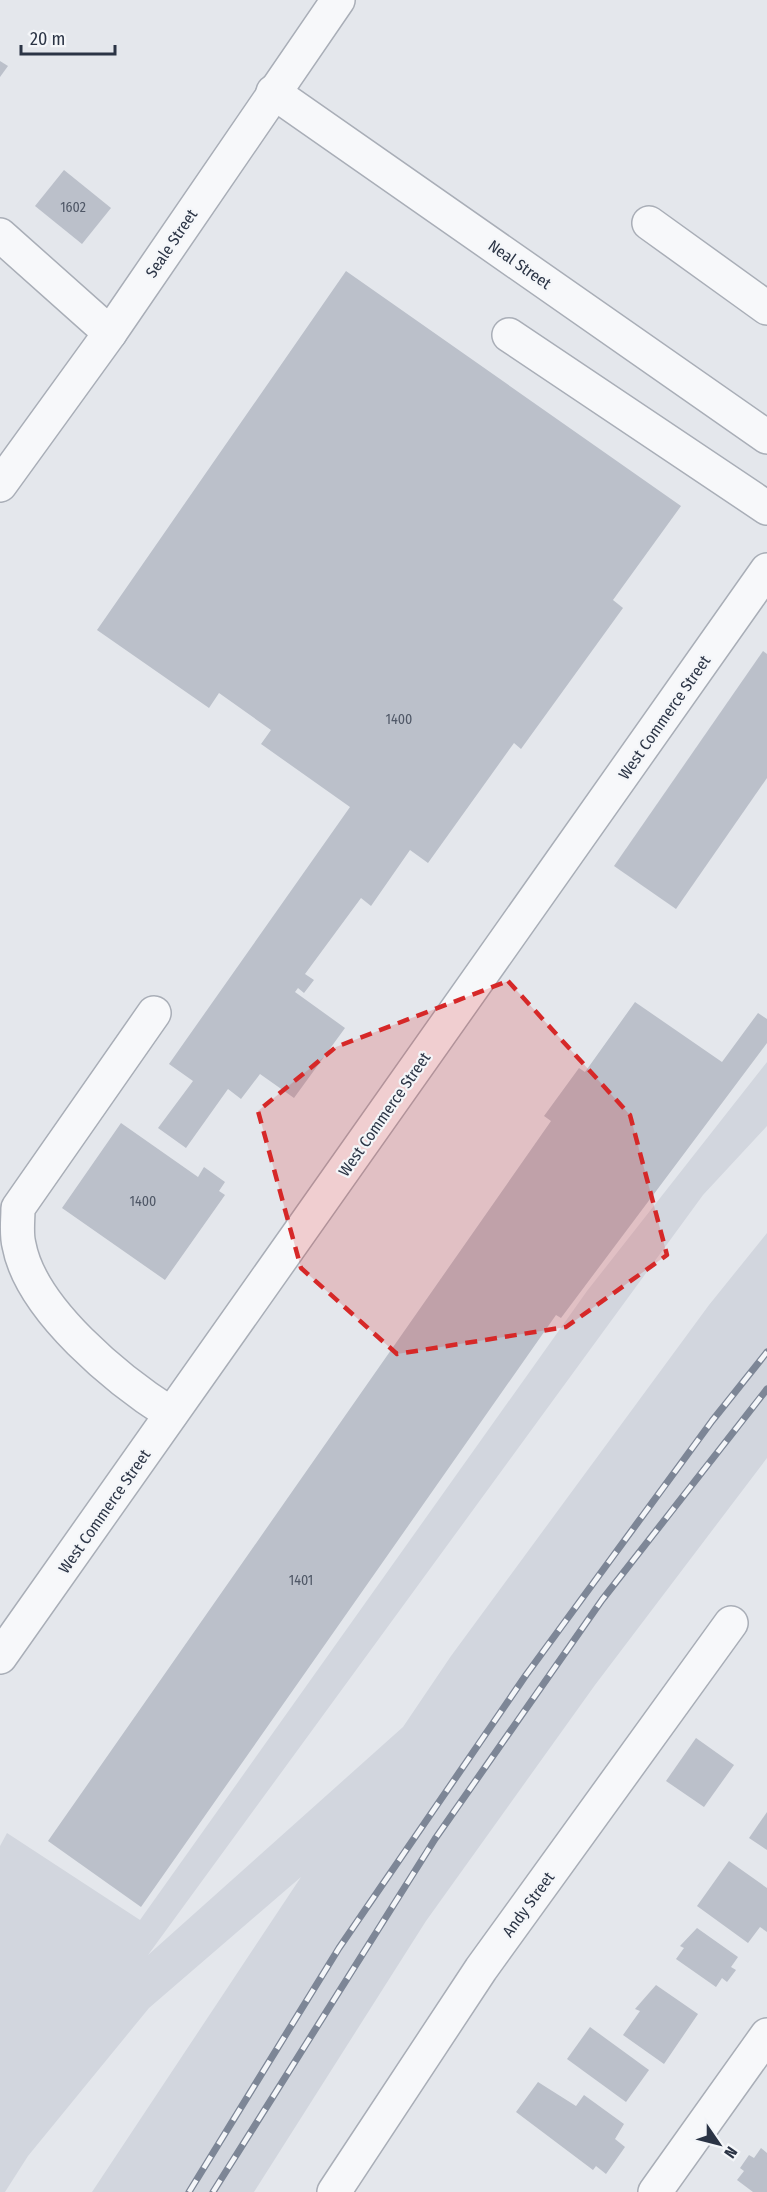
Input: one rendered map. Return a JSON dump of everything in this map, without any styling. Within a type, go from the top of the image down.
[{"type":"street","name":"Seale Street","points":[[0,484],[110,333],[338,0]]},
{"type":"street","name":"Neal Street","points":[[273,92],[767,437]]},
{"type":"street","points":[[649,223],[767,308]]},
{"type":"street","points":[[0,235],[110,333]]},
{"type":"street","points":[[509,335],[767,508]]},
{"type":"street","name":"West Commerce Street","points":[[0,1657],[767,570]]},
{"type":"street","points":[[154,1013],[18,1208],[19,1246],[33,1283],[80,1343],[112,1372],[171,1414]]},
{"type":"street","name":"Andy Street","points":[[334,2192],[481,1969],[730,1623]]},
{"type":"street","points":[[655,2192],[767,2035]]},
{"type":"highlighted area","points":[[508,981],[630,1115],[667,1255],[566,1327],[397,1354],[301,1268],[258,1111],[336,1047]]},
{"type":"shaded area","points":[[767,1062],[767,1126],[703,1195],[148,1955],[403,1727],[451,1656],[709,1305],[767,1233],[767,1458],[595,1685],[426,1921],[254,2192],[92,2192],[301,1877],[149,2008],[28,2156],[5,2192],[0,2192],[0,1846],[7,1833],[140,1920],[587,1291]]},
{"type":"building","points":[[0,61],[8,66],[0,77]]},
{"type":"building","points":[[64,170],[111,208],[82,244],[35,206]]},
{"type":"building","points":[[346,271],[681,506],[613,600],[623,608],[521,749],[514,743],[428,863],[410,850],[371,906],[361,898],[305,974],[314,980],[304,993],[298,988],[295,992],[345,1028],[294,1098],[260,1074],[241,1099],[228,1089],[186,1148],[158,1128],[193,1081],[169,1064],[350,807],[261,744],[271,730],[219,693],[209,708],[97,630]]},
{"type":"building","points":[[763,651],[767,654],[767,778],[676,909],[614,866]]},
{"type":"building","points":[[635,1002],[722,1062],[758,1013],[767,1019],[767,1043],[561,1318],[556,1315],[141,1907],[48,1841],[551,1121],[544,1116],[579,1068],[585,1072]]},
{"type":"building","points":[[121,1123],[198,1177],[204,1167],[225,1182],[219,1191],[225,1195],[165,1280],[62,1208]]},
{"type":"building","points":[[696,1738],[734,1765],[704,1807],[666,1781]]},
{"type":"building","points":[[767,1812],[767,1850],[749,1838]]},
{"type":"building","points":[[729,1861],[767,1888],[767,1932],[760,1927],[748,1943],[697,1906]]},
{"type":"building","points":[[697,1928],[738,1957],[731,1967],[736,1970],[727,1982],[722,1978],[716,1987],[676,1959],[684,1948],[680,1946]]},
{"type":"building","points":[[656,1985],[698,2014],[664,2064],[623,2035],[640,2011],[635,2009]]},
{"type":"building","points":[[590,2027],[649,2070],[626,2102],[567,2059]]},
{"type":"building","points":[[538,2082],[576,2106],[584,2095],[624,2124],[615,2139],[625,2147],[606,2174],[596,2166],[593,2170],[516,2112]]},
{"type":"building","points":[[761,2148],[767,2153],[767,2192],[753,2192],[737,2180],[744,2171],[740,2168],[749,2155],[754,2158]]},
{"type":"railway","points":[[189,2192],[339,1948],[526,1675],[712,1421],[767,1352]]},
{"type":"railway","points":[[213,2192],[435,1839],[602,1600],[767,1389]]}]
